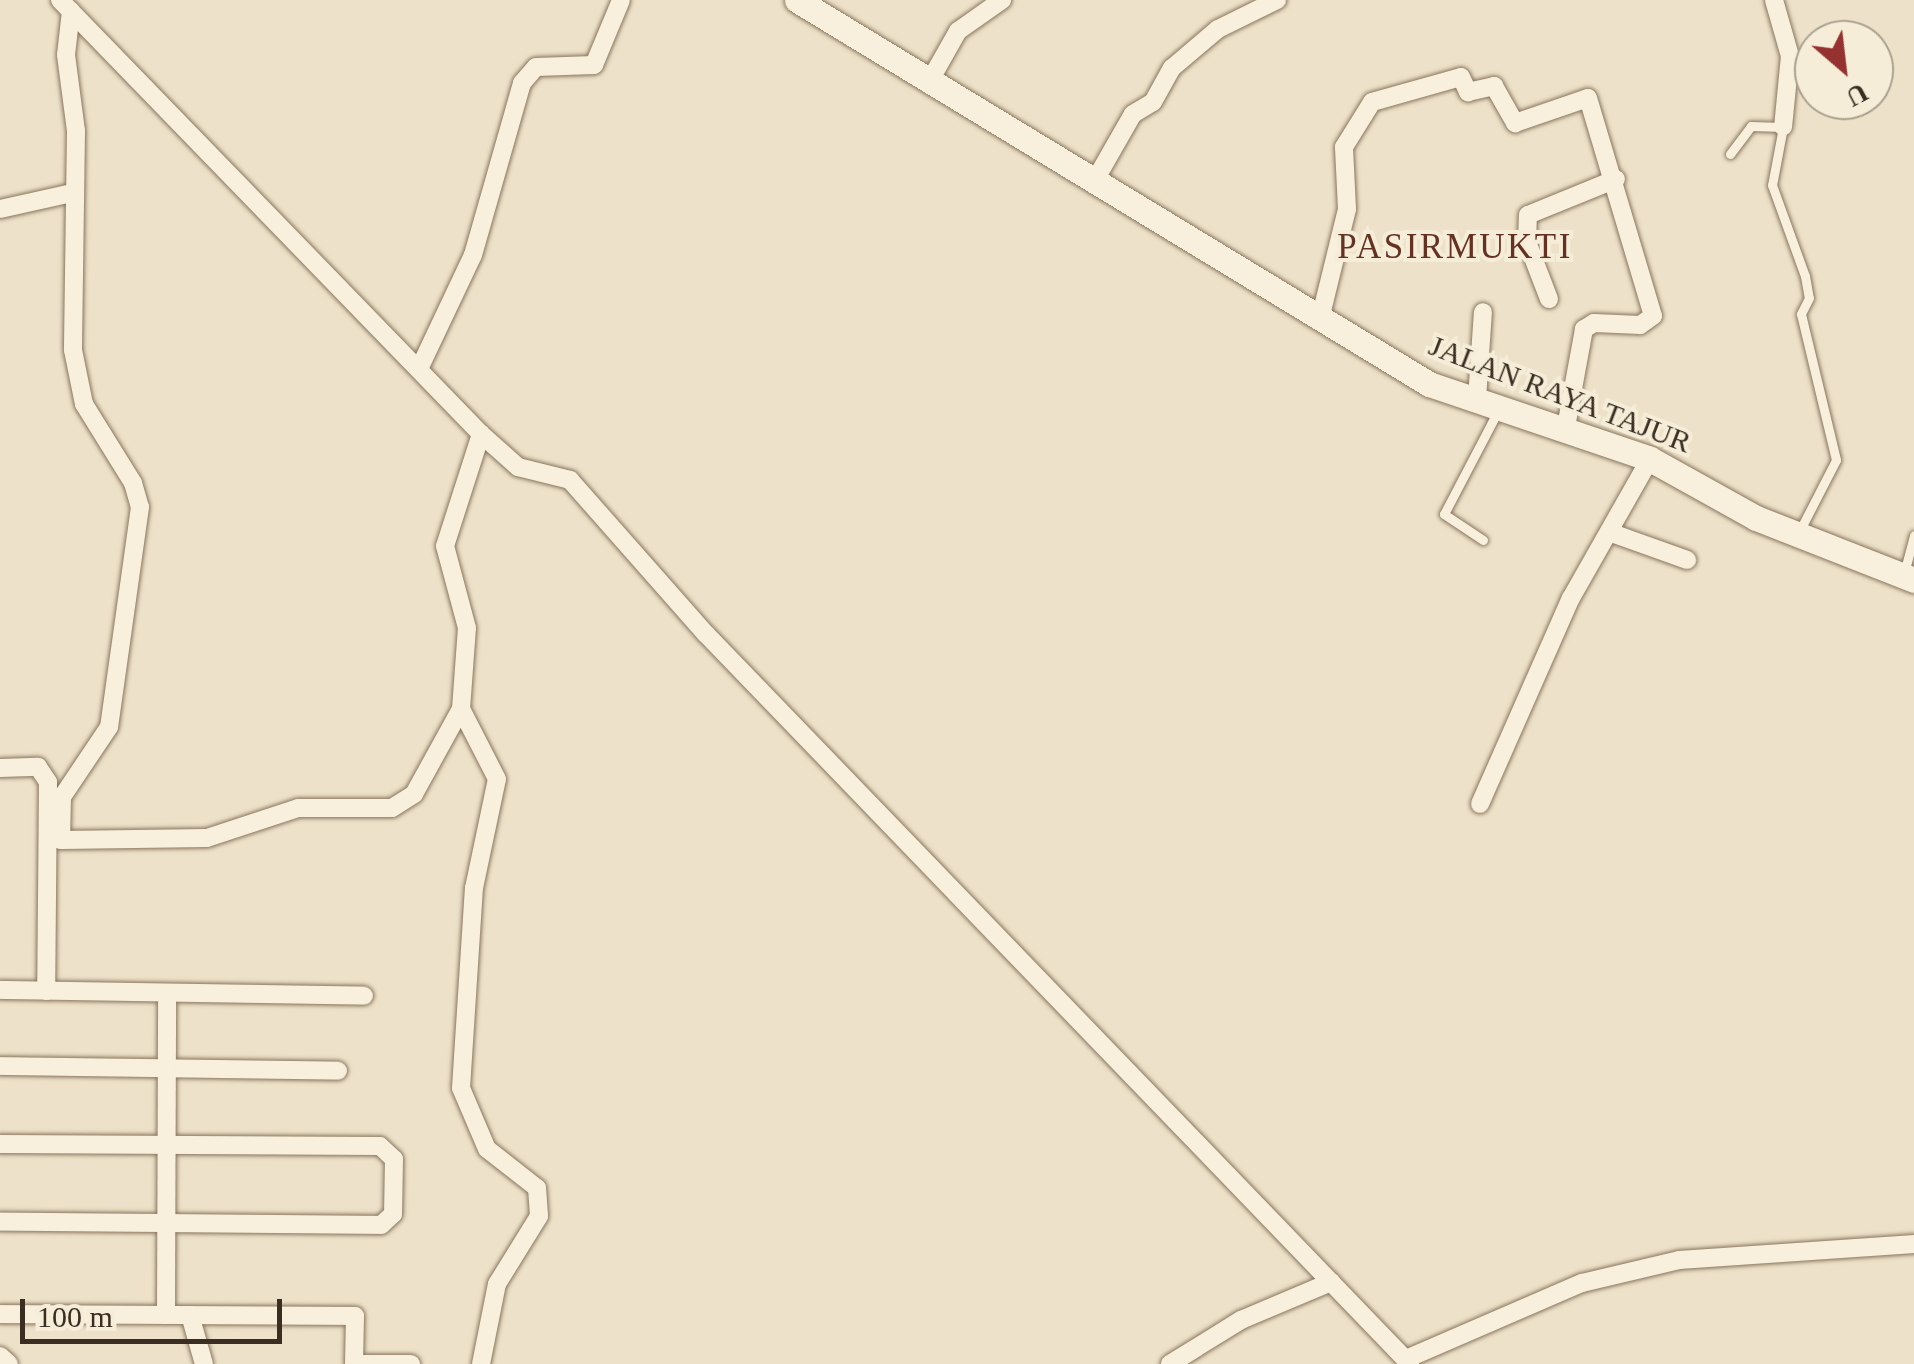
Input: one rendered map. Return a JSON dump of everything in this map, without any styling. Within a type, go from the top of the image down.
[{"type":"main road","name":"JALAN RAYA TAJUR","points":[[796,0],[928,84],[1321,315],[1428,384],[1566,426],[1650,460],[1798,534],[1909,578]]},
{"type":"street","points":[[420,367],[473,254],[522,84],[536,66],[594,65],[620,0]]},
{"type":"street","points":[[928,84],[958,30],[1002,0]]},
{"type":"street","points":[[1094,182],[1133,114],[1153,102],[1172,68],[1218,29],[1277,0]]},
{"type":"street","points":[[1774,0],[1790,56],[1783,127]]},
{"type":"street","points":[[66,6],[481,434],[518,467],[570,480],[706,634],[1408,1362],[1582,1284],[1667,1263],[1914,1244]]},
{"type":"street","points":[[66,6],[66,55],[76,131],[72,193],[78,377],[89,415],[133,483],[140,507],[109,728],[62,797],[61,840],[206,838],[298,808],[392,808],[414,794],[462,709],[467,628],[446,546],[481,434]]},
{"type":"street","points":[[1321,315],[1347,209],[1344,147],[1372,102],[1461,77],[1468,92],[1494,86],[1515,123],[1588,98],[1616,179],[1653,316],[1640,325],[1594,323],[1584,329],[1566,426]]},
{"type":"street","points":[[1549,299],[1527,242],[1528,214],[1616,179]]},
{"type":"street","points":[[0,209],[72,193]]},
{"type":"street","points":[[1483,312],[1488,403]]},
{"type":"street","points":[[1480,804],[1518,708],[1650,460]]},
{"type":"street","points":[[1609,532],[1686,560]]},
{"type":"street","points":[[462,709],[488,757],[498,794],[474,888],[461,1088],[486,1149],[538,1188],[539,1216],[497,1284],[481,1364]]},
{"type":"street","points":[[0,768],[38,768],[48,782],[46,991]]},
{"type":"street","points":[[0,990],[166,996],[364,996]]},
{"type":"street","points":[[166,996],[166,1315]]},
{"type":"street","points":[[0,1066],[338,1070]]},
{"type":"street","points":[[0,1144],[380,1146],[394,1158],[393,1214],[386,1224],[0,1222]]},
{"type":"street","points":[[1170,1364],[1241,1320],[1332,1282]]},
{"type":"street","points":[[0,1314],[355,1316],[358,1364],[411,1364]]},
{"type":"street","points":[[190,1315],[204,1364]]},
{"type":"street","points":[[0,1356],[9,1364]]},
{"type":"lane","points":[[1730,154],[1751,126],[1783,127],[1772,184],[1805,276],[1810,298],[1801,314],[1836,460],[1798,534]]},
{"type":"lane","points":[[1483,540],[1444,514],[1488,403]]},
{"type":"lane","points":[[1909,578],[1914,536]]},
{"type":"district","name":"PASIRMUKTI","points":[[1455,247]]}]
